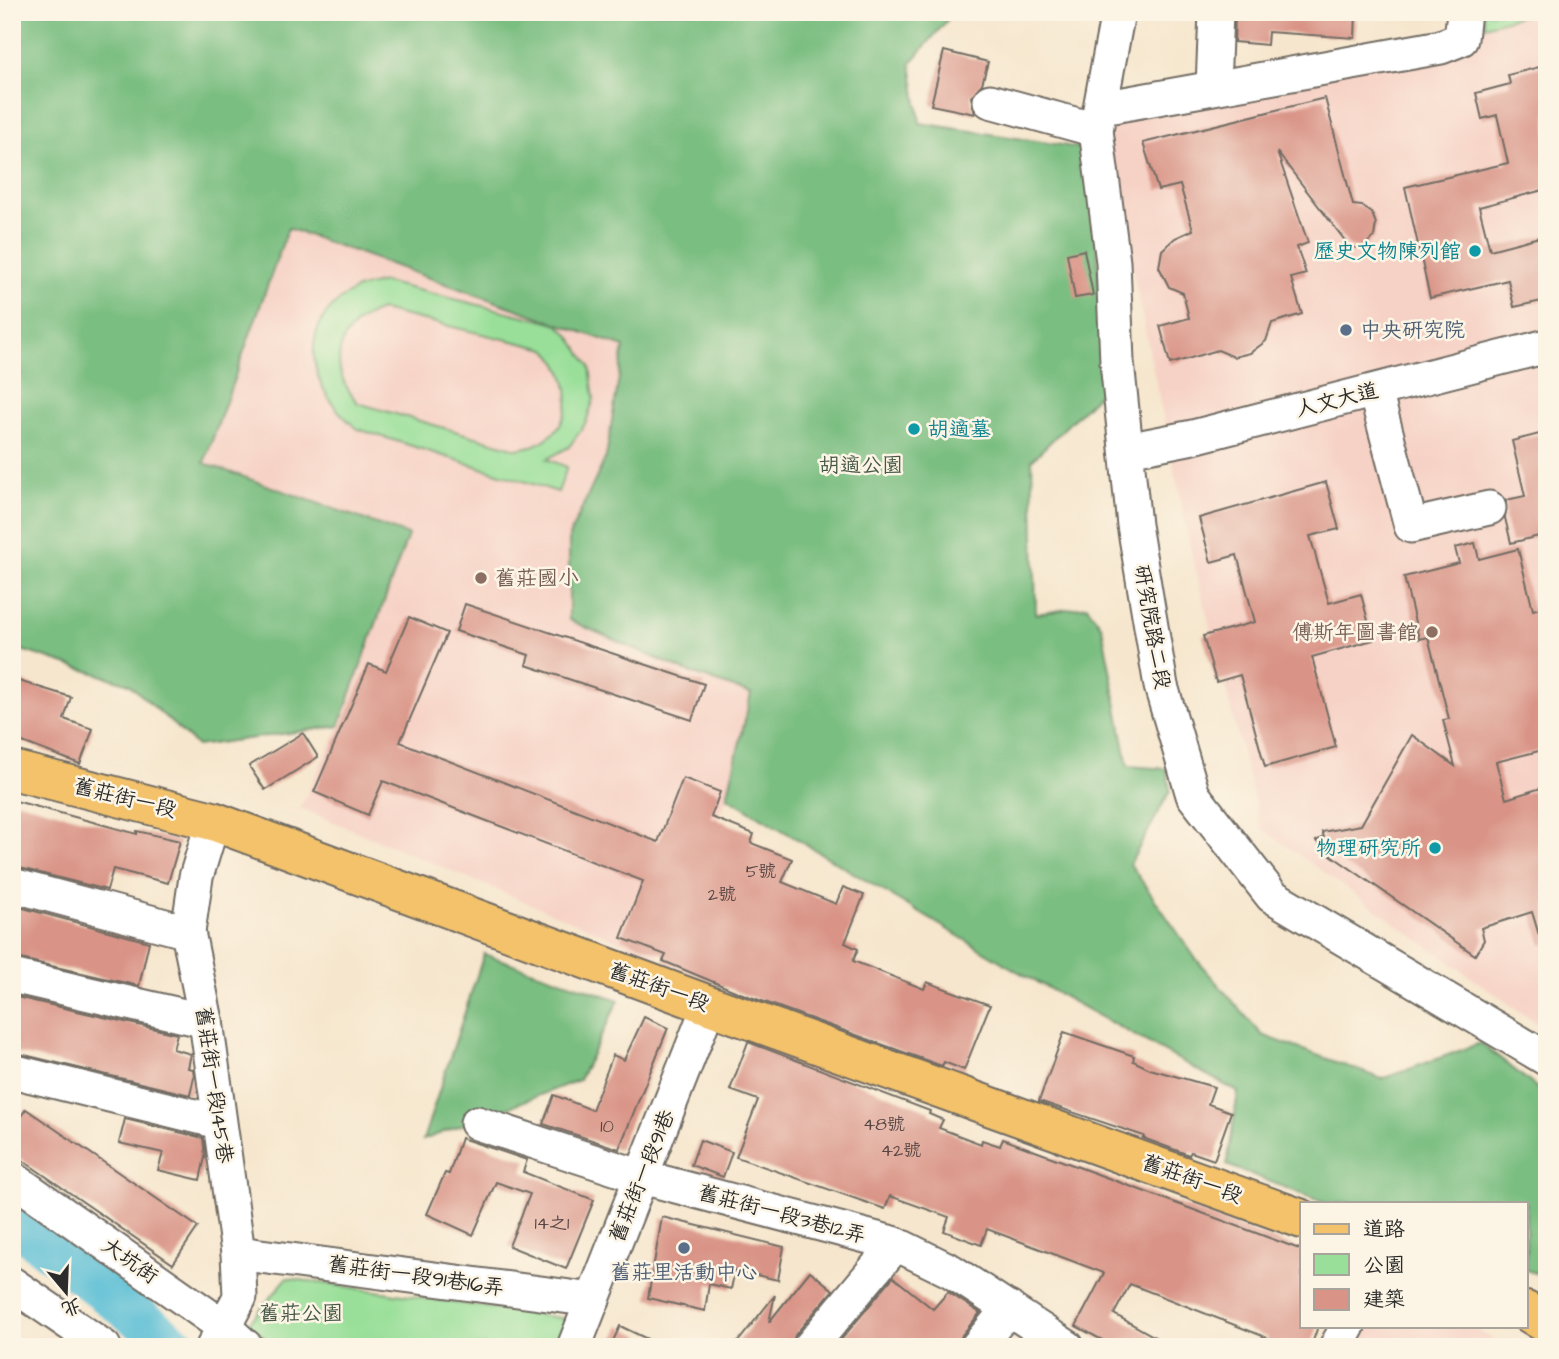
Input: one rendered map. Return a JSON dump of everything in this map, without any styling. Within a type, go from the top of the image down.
[{"type":"main road","name":"舊莊街一段","points":[[12,769],[213,821],[709,1005],[1300,1218]]},
{"type":"main road","points":[[1528,1312],[1547,1324]]},
{"type":"street","name":"研究院路二段","points":[[1118,12],[1099,119],[1113,262],[1117,362],[1135,525],[1161,687],[1194,795],[1272,896],[1547,1059]]},
{"type":"street","points":[[1213,88],[1216,12]]},
{"type":"street","points":[[990,101],[1099,119],[1213,88],[1441,47],[1461,39],[1464,12]]},
{"type":"street","name":"人文大道","points":[[1127,450],[1193,437],[1547,346]]},
{"type":"street","points":[[1375,391],[1411,526],[1489,508]]},
{"type":"street","name":"舊莊街一段145巷","points":[[213,821],[196,877],[188,932],[206,1021],[238,1252],[240,1297],[224,1342]]},
{"type":"street","points":[[12,885],[188,932]]},
{"type":"street","points":[[12,976],[206,1021]]},
{"type":"street","name":"舊莊街一段91巷","points":[[574,1347],[709,1005]]},
{"type":"street","points":[[12,1071],[219,1122]]},
{"type":"street","name":"舊莊街一段3巷12弄","points":[[477,1123],[642,1177],[896,1244],[951,1271],[1067,1347]]},
{"type":"street","name":"大坑街","points":[[12,1178],[224,1342]]},
{"type":"street","points":[[810,1347],[896,1244]]},
{"type":"street","name":"舊莊街一段91巷16弄","points":[[238,1252],[593,1300]]},
{"type":"street","points":[[12,1284],[104,1347]]},
{"type":"street","points":[[976,1347],[1009,1308]]},
{"type":"street","points":[[1336,1347],[1347,1328]]},
{"type":"shaded area","name":"中央研究院","points":[[1547,12],[1547,1031],[1261,828],[1192,556],[1098,104]]},
{"type":"shaded area","name":"舊莊國小","points":[[288,228],[624,347],[606,457],[569,536],[569,619],[683,670],[752,694],[727,797],[658,957],[300,808],[339,726],[408,535],[204,463]]},
{"type":"shaded area","points":[[1369,1328],[1475,1328],[1504,1347],[1357,1347]]},
{"type":"green space","name":"胡適公園","points":[[12,12],[954,12],[911,63],[920,123],[1094,150],[1103,390],[1032,460],[1036,614],[1087,606],[1102,627],[1128,766],[1167,769],[1170,791],[1130,864],[1196,959],[1262,1035],[1382,1079],[1481,1043],[1547,1096],[1547,1273],[1544,1276],[1528,1271],[1528,1202],[1322,1202],[1227,1165],[1238,1092],[1015,970],[727,797],[751,694],[683,670],[569,620],[569,536],[606,457],[624,347],[288,228],[204,463],[408,535],[339,726],[197,746],[129,684],[12,647]]},
{"type":"green space","points":[[1483,12],[1534,12],[1485,26]]},
{"type":"green space","points":[[384,282],[557,324],[569,335],[590,366],[594,399],[586,422],[569,447],[547,459],[567,467],[558,492],[358,429],[341,414],[319,379],[314,360],[315,341],[321,322],[333,306],[356,289]],"holes":[[[381,310],[546,349],[558,364],[565,379],[568,395],[566,411],[550,436],[536,444],[517,449],[358,403],[348,389],[339,362],[340,349],[353,327],[365,317]]]},
{"type":"green space","points":[[484,954],[619,1000],[579,1080],[423,1140]]},
{"type":"green space","name":"舊莊公園","points":[[287,1278],[567,1319],[553,1347],[277,1347],[248,1324]]},
{"type":"building","points":[[1235,12],[1356,12],[1355,38],[1268,32],[1267,45],[1234,42]]},
{"type":"building","points":[[944,51],[988,62],[982,84],[971,97],[975,114],[931,105]]},
{"type":"building","points":[[1547,65],[1547,189],[1479,207],[1490,250],[1547,235],[1547,300],[1514,307],[1508,280],[1430,298],[1405,187],[1508,163],[1497,115],[1482,119],[1476,93],[1510,84],[1508,75]]},
{"type":"building","points":[[1325,98],[1353,205],[1362,206],[1372,213],[1376,224],[1374,237],[1362,248],[1350,247],[1277,152],[1308,243],[1297,247],[1306,274],[1291,278],[1302,314],[1272,323],[1266,341],[1250,353],[1234,357],[1218,350],[1170,364],[1160,326],[1189,318],[1183,293],[1169,287],[1159,267],[1162,250],[1175,238],[1193,230],[1180,185],[1158,190],[1143,143]]},
{"type":"building","points":[[1084,250],[1093,295],[1075,298],[1067,254]]},
{"type":"building","points":[[1547,432],[1547,534],[1511,543],[1505,518],[1506,500],[1525,496],[1512,441]]},
{"type":"building","points":[[1326,482],[1339,529],[1310,536],[1329,603],[1361,594],[1373,640],[1312,657],[1336,747],[1265,767],[1240,675],[1216,682],[1203,636],[1255,622],[1237,555],[1211,562],[1199,518]]},
{"type":"building","points":[[1475,543],[1479,559],[1518,549],[1533,610],[1547,606],[1547,749],[1496,762],[1506,799],[1541,788],[1547,808],[1547,944],[1542,945],[1532,912],[1481,928],[1484,940],[1475,955],[1328,853],[1316,841],[1324,837],[1322,832],[1361,825],[1412,735],[1455,766],[1443,720],[1449,719],[1428,637],[1419,639],[1404,577],[1459,563],[1455,548]]},
{"type":"building","points":[[465,604],[704,684],[692,720],[526,665],[529,655],[456,631]]},
{"type":"building","points":[[409,617],[447,633],[400,742],[658,842],[683,778],[720,792],[711,817],[754,834],[751,843],[792,859],[782,882],[836,904],[843,887],[864,895],[845,943],[858,949],[853,961],[924,989],[927,982],[990,1005],[964,1070],[944,1062],[942,1066],[740,993],[663,961],[666,955],[621,938],[643,881],[383,781],[368,815],[314,792],[369,664],[386,671]]},
{"type":"building","points":[[12,679],[71,697],[64,719],[93,729],[80,764],[12,738]]},
{"type":"building","points":[[303,733],[318,757],[265,790],[249,766]]},
{"type":"building","points":[[12,800],[137,834],[137,831],[180,841],[168,883],[113,869],[107,890],[12,866]]},
{"type":"building","points":[[12,905],[149,942],[139,986],[12,957]]},
{"type":"building","points":[[12,996],[177,1034],[173,1049],[191,1054],[188,1068],[193,1069],[194,1077],[190,1095],[12,1052]]},
{"type":"building","points":[[644,1017],[668,1028],[619,1149],[543,1124],[554,1095],[592,1110],[613,1055],[624,1060]]},
{"type":"building","points":[[1064,1032],[1134,1056],[1133,1061],[1150,1069],[1214,1087],[1208,1104],[1231,1112],[1214,1160],[1191,1152],[1189,1155],[1143,1138],[1144,1136],[1039,1101]]},
{"type":"building","points":[[748,1042],[930,1111],[929,1114],[943,1120],[939,1128],[981,1144],[982,1140],[1000,1146],[1003,1139],[1300,1249],[1300,1328],[1317,1328],[1311,1347],[1263,1347],[1268,1338],[1130,1284],[1114,1314],[1173,1347],[1115,1347],[1076,1326],[1104,1273],[987,1229],[981,1245],[944,1231],[949,1217],[890,1196],[885,1209],[736,1157],[758,1100],[730,1090]]},
{"type":"building","points":[[26,1109],[198,1227],[173,1264],[12,1153],[12,1129]]},
{"type":"building","points":[[125,1119],[203,1138],[205,1157],[200,1180],[158,1170],[163,1153],[119,1143]]},
{"type":"building","points":[[461,1138],[527,1160],[523,1172],[594,1200],[566,1269],[509,1246],[530,1194],[496,1182],[473,1235],[427,1214],[445,1173],[449,1174]]},
{"type":"building","points":[[700,1140],[732,1152],[723,1177],[691,1165]]},
{"type":"building","points":[[662,1217],[784,1247],[778,1280],[735,1270],[731,1289],[709,1284],[705,1311],[648,1298]]},
{"type":"building","points":[[810,1271],[833,1290],[795,1335],[791,1347],[734,1347],[775,1295],[769,1322]]},
{"type":"building","points":[[893,1277],[933,1309],[948,1292],[980,1313],[962,1335],[958,1347],[835,1347]]},
{"type":"building","points":[[620,1326],[664,1347],[610,1347]]},
{"type":"waterway","points":[[12,1221],[177,1347]]},
{"type":"place","name":"歷史文物陳列館","points":[[1475,251]]},
{"type":"place","name":"中央研究院","points":[[1346,330]]},
{"type":"place","name":"胡適墓","points":[[914,429]]},
{"type":"place","name":"舊莊國小","points":[[481,578]]},
{"type":"place","name":"傅斯年圖書館","points":[[1432,632]]},
{"type":"place","name":"物理研究所","points":[[1435,848]]},
{"type":"place","name":"舊莊里活動中心","points":[[684,1248]]}]
